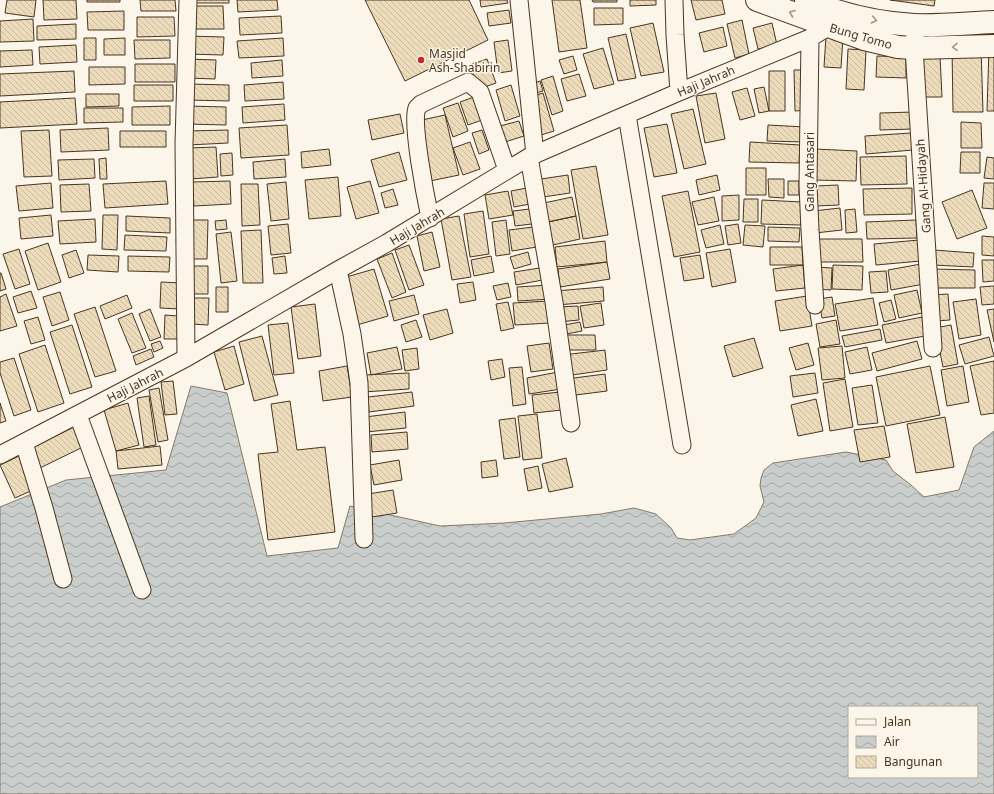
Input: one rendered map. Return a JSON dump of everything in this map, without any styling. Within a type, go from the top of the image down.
[{"type":"main road","name":"Bung Tomo","points":[[757,0],[864,39],[898,47],[994,46]]},
{"type":"main road","name":"Bung Tomo","points":[[806,0],[825,25]]},
{"type":"main road","name":"Bung Tomo","points":[[825,25],[878,21],[916,25],[994,22]]},
{"type":"street","points":[[186,358],[184,144],[188,0]]},
{"type":"street","points":[[520,0],[532,156],[571,422]]},
{"type":"street","points":[[674,0],[679,92]]},
{"type":"street","points":[[994,16],[994,22]]},
{"type":"street","name":"Haji Jahrah","points":[[0,455],[186,358],[430,218],[532,156],[679,92],[825,25]]},
{"type":"street","name":"Gang Antasari","points":[[815,305],[808,185],[825,25]]},
{"type":"street","name":"Gang Al-Hidayah","points":[[916,25],[914,48],[933,348]]},
{"type":"street","points":[[430,218],[420,163],[415,119],[417,108],[421,104],[468,82],[474,86],[480,92],[507,170]]},
{"type":"street","points":[[627,115],[682,445]]},
{"type":"street","points":[[338,270],[352,334],[359,383],[364,539]]},
{"type":"street","points":[[78,415],[142,590]]},
{"type":"street","points":[[24,443],[63,578]]},
{"type":"water","points":[[191,386],[227,393],[267,556],[338,548],[350,506],[440,526],[504,523],[601,514],[634,508],[656,514],[671,528],[677,538],[690,540],[734,534],[756,518],[764,502],[760,486],[761,478],[764,470],[773,463],[846,452],[886,460],[893,471],[924,497],[959,490],[974,447],[994,431],[994,794],[0,794],[0,507],[66,480],[166,470]]},
{"type":"building","points":[[7,0],[36,0],[34,17],[5,13]]},
{"type":"building","points":[[43,0],[76,0],[77,19],[44,20]]},
{"type":"building","points":[[87,0],[120,0],[120,2],[87,2]]},
{"type":"building","points":[[140,0],[175,0],[176,11],[141,11]]},
{"type":"building","points":[[190,0],[229,0],[229,3],[191,3]]},
{"type":"building","points":[[237,0],[277,0],[278,10],[238,12]]},
{"type":"building","name":"Masjid Ash-Shabirin","points":[[365,0],[469,0],[488,40],[405,81]]},
{"type":"building","points":[[480,0],[507,0],[508,3],[481,7]]},
{"type":"building","points":[[552,0],[580,0],[587,48],[559,52]]},
{"type":"building","points":[[592,0],[617,0],[617,2],[593,2]]},
{"type":"building","points":[[630,0],[656,0],[656,5],[630,6]]},
{"type":"building","points":[[691,0],[722,0],[725,14],[696,20]]},
{"type":"building","points":[[890,0],[935,0],[934,6]]},
{"type":"building","points":[[189,6],[223,6],[224,29],[190,29]]},
{"type":"building","points":[[594,8],[623,8],[623,24],[594,25]]},
{"type":"building","points":[[509,10],[511,23],[489,26],[487,13]]},
{"type":"building","points":[[124,11],[124,30],[88,30],[87,12]]},
{"type":"building","points":[[281,16],[282,33],[240,35],[239,18]]},
{"type":"building","points":[[137,17],[174,17],[175,36],[137,37]]},
{"type":"building","points":[[33,19],[34,41],[0,42],[0,21]]},
{"type":"building","points":[[742,20],[749,54],[735,58],[727,24]]},
{"type":"building","points":[[653,23],[664,72],[641,76],[630,28]]},
{"type":"building","points":[[772,23],[777,45],[758,49],[753,28]]},
{"type":"building","points":[[76,24],[76,39],[37,40],[37,26]]},
{"type":"building","points":[[723,27],[727,46],[704,52],[699,33]]},
{"type":"building","points":[[626,34],[636,78],[618,81],[608,38]]},
{"type":"building","points":[[187,36],[224,37],[223,55],[187,54]]},
{"type":"building","points":[[826,36],[843,37],[841,68],[824,67]]},
{"type":"building","points":[[84,38],[96,38],[96,60],[84,60]]},
{"type":"building","points":[[125,38],[125,55],[104,55],[104,39]]},
{"type":"building","points":[[283,38],[284,56],[239,58],[237,41]]},
{"type":"building","points":[[134,40],[170,40],[170,58],[135,59]]},
{"type":"building","points":[[508,40],[512,71],[498,73],[494,42]]},
{"type":"building","points":[[76,45],[77,62],[40,64],[39,47]]},
{"type":"building","points":[[981,47],[983,112],[953,112],[952,48]]},
{"type":"building","points":[[603,48],[614,84],[594,89],[583,54]]},
{"type":"building","points":[[989,48],[994,48],[994,111],[987,111]]},
{"type":"building","points":[[848,49],[866,50],[864,90],[846,89]]},
{"type":"building","points":[[32,50],[33,65],[0,67],[0,51]]},
{"type":"building","points":[[573,56],[577,70],[564,74],[559,60]]},
{"type":"building","points":[[877,56],[906,57],[906,78],[876,77]]},
{"type":"building","points":[[940,56],[942,97],[922,97],[921,57]]},
{"type":"building","points":[[187,59],[216,60],[215,79],[187,78]]},
{"type":"building","points":[[487,59],[496,83],[479,89],[470,65]]},
{"type":"building","points":[[282,60],[283,76],[252,78],[251,63]]},
{"type":"building","points":[[135,64],[175,64],[175,82],[135,82]]},
{"type":"building","points":[[89,67],[125,67],[125,84],[89,85]]},
{"type":"building","points":[[794,70],[806,70],[808,110],[795,111]]},
{"type":"building","points":[[74,71],[75,92],[0,96],[0,74]]},
{"type":"building","points":[[769,71],[785,71],[785,111],[769,111]]},
{"type":"building","points":[[579,74],[586,96],[567,101],[561,79]]},
{"type":"building","points":[[553,76],[563,111],[552,115],[541,80]]},
{"type":"building","points":[[540,81],[543,91],[532,94],[529,85]]},
{"type":"building","points":[[283,82],[284,99],[245,101],[244,85]]},
{"type":"building","points":[[190,84],[229,85],[229,101],[189,100]]},
{"type":"building","points":[[134,85],[173,85],[173,101],[134,101]]},
{"type":"building","points":[[511,85],[520,116],[505,121],[496,90]]},
{"type":"building","points":[[764,87],[769,111],[759,113],[754,89]]},
{"type":"building","points":[[747,88],[755,116],[740,120],[732,92]]},
{"type":"building","points":[[543,93],[554,131],[541,135],[530,97]]},
{"type":"building","points":[[716,93],[725,139],[705,143],[696,96]]},
{"type":"building","points":[[86,94],[119,94],[119,106],[86,107]]},
{"type":"building","points":[[474,97],[482,120],[468,125],[460,102]]},
{"type":"building","points":[[75,98],[77,124],[0,128],[0,102]]},
{"type":"building","points":[[458,103],[468,131],[453,137],[443,108]]},
{"type":"building","points":[[284,104],[285,120],[243,123],[242,107]]},
{"type":"building","points":[[170,106],[170,125],[132,125],[132,107]]},
{"type":"building","points":[[187,106],[226,107],[226,125],[186,124]]},
{"type":"building","points":[[84,108],[123,108],[123,122],[84,123]]},
{"type":"building","points":[[693,109],[706,164],[684,169],[671,114]]},
{"type":"building","points":[[913,112],[913,129],[880,130],[880,113]]},
{"type":"building","points":[[400,114],[404,133],[372,140],[368,120]]},
{"type":"building","points":[[445,115],[459,175],[430,181],[417,121]]},
{"type":"building","points":[[519,121],[524,136],[505,142],[500,126]]},
{"type":"building","points":[[961,122],[981,123],[982,148],[961,148]]},
{"type":"building","points":[[667,124],[677,173],[654,177],[644,128]]},
{"type":"building","points":[[287,125],[289,155],[241,158],[239,128]]},
{"type":"building","points":[[768,125],[805,127],[804,142],[767,141]]},
{"type":"building","points":[[108,128],[109,150],[61,152],[60,130]]},
{"type":"building","points":[[49,130],[52,176],[24,177],[21,131]]},
{"type":"building","points":[[228,130],[228,143],[188,145],[187,131]]},
{"type":"building","points":[[482,130],[489,150],[479,154],[472,133]]},
{"type":"building","points":[[120,131],[166,131],[166,147],[120,147]]},
{"type":"building","points":[[911,133],[913,150],[866,154],[865,136]]},
{"type":"building","points":[[470,142],[480,169],[463,175],[453,148]]},
{"type":"building","points":[[750,142],[800,145],[799,163],[749,162]]},
{"type":"building","points":[[216,147],[218,177],[190,179],[188,148]]},
{"type":"building","points":[[329,149],[331,165],[302,168],[301,152]]},
{"type":"building","points":[[815,149],[857,151],[856,181],[815,180]]},
{"type":"building","points":[[399,152],[407,180],[379,187],[371,160]]},
{"type":"building","points":[[961,152],[980,152],[980,173],[960,173]]},
{"type":"building","points":[[232,153],[233,175],[221,176],[220,154]]},
{"type":"building","points":[[906,156],[907,184],[861,185],[860,157]]},
{"type":"building","points":[[987,157],[994,158],[994,179],[984,178]]},
{"type":"building","points":[[106,158],[107,179],[100,179],[99,159]]},
{"type":"building","points":[[94,159],[95,178],[59,180],[58,160]]},
{"type":"building","points":[[285,159],[286,177],[254,179],[253,162]]},
{"type":"building","points":[[596,166],[608,235],[583,239],[571,170]]},
{"type":"building","points":[[746,168],[766,168],[766,195],[746,195]]},
{"type":"building","points":[[568,175],[570,193],[543,197],[541,179]]},
{"type":"building","points":[[717,175],[720,190],[699,195],[696,180]]},
{"type":"building","points":[[338,177],[341,216],[309,219],[305,180]]},
{"type":"building","points":[[768,179],[784,179],[784,198],[769,197]]},
{"type":"building","points":[[166,181],[168,204],[105,208],[103,184]]},
{"type":"building","points":[[230,181],[231,204],[194,206],[192,182]]},
{"type":"building","points":[[370,181],[379,213],[356,219],[347,187]]},
{"type":"building","points":[[788,181],[799,181],[799,195],[788,195]]},
{"type":"building","points":[[286,182],[289,219],[271,221],[267,184]]},
{"type":"building","points":[[51,183],[53,208],[19,211],[16,186]]},
{"type":"building","points":[[984,183],[994,183],[994,209],[982,208]]},
{"type":"building","points":[[89,184],[91,211],[61,212],[60,185]]},
{"type":"building","points":[[241,184],[258,184],[260,225],[242,226]]},
{"type":"building","points":[[838,185],[839,205],[816,206],[815,186]]},
{"type":"building","points":[[532,187],[535,203],[514,207],[511,191]]},
{"type":"building","points":[[912,188],[912,214],[864,215],[863,189]]},
{"type":"building","points":[[393,189],[398,205],[385,208],[381,193]]},
{"type":"building","points":[[972,190],[987,228],[957,239],[942,202]]},
{"type":"building","points":[[508,191],[513,215],[489,219],[485,195]]},
{"type":"building","points":[[688,191],[700,252],[674,257],[662,196]]},
{"type":"building","points":[[739,195],[739,220],[722,221],[722,196]]},
{"type":"building","points":[[572,197],[576,216],[548,222],[544,203]]},
{"type":"building","points":[[714,197],[719,221],[698,225],[692,202]]},
{"type":"building","points":[[744,199],[758,199],[758,222],[743,222]]},
{"type":"building","points":[[762,200],[802,202],[801,225],[761,224]]},
{"type":"building","points":[[538,208],[540,223],[515,226],[513,211]]},
{"type":"building","points":[[840,208],[842,230],[815,233],[813,211]]},
{"type":"building","points":[[855,209],[857,232],[846,233],[845,210]]},
{"type":"building","points":[[483,211],[489,254],[470,257],[464,214]]},
{"type":"building","points":[[51,215],[53,236],[21,239],[19,218]]},
{"type":"building","points":[[103,215],[118,215],[117,250],[102,249]]},
{"type":"building","points":[[126,216],[170,218],[170,233],[126,231]]},
{"type":"building","points":[[459,216],[471,277],[452,280],[441,219]]},
{"type":"building","points":[[576,216],[580,239],[553,245],[548,222]]},
{"type":"building","points":[[95,219],[96,242],[60,244],[58,221]]},
{"type":"building","points":[[191,220],[208,220],[207,259],[191,259]]},
{"type":"building","points":[[226,220],[227,229],[216,230],[215,221]]},
{"type":"building","points":[[506,220],[510,254],[496,256],[492,222]]},
{"type":"building","points":[[916,220],[917,238],[867,239],[866,222]]},
{"type":"building","points":[[288,224],[291,253],[271,255],[268,226]]},
{"type":"building","points":[[738,224],[741,243],[728,245],[725,226]]},
{"type":"building","points":[[720,225],[724,244],[706,248],[701,230]]},
{"type":"building","points":[[745,225],[765,226],[763,247],[743,245]]},
{"type":"building","points":[[541,226],[543,246],[512,251],[509,230]]},
{"type":"building","points":[[768,227],[800,228],[799,242],[768,241]]},
{"type":"building","points":[[261,230],[263,283],[243,283],[241,231]]},
{"type":"building","points":[[231,232],[237,281],[221,283],[216,234]]},
{"type":"building","points":[[432,232],[440,267],[424,271],[417,236]]},
{"type":"building","points":[[125,235],[167,237],[166,251],[124,250]]},
{"type":"building","points":[[982,236],[994,237],[994,256],[982,255]]},
{"type":"building","points":[[816,239],[862,239],[863,262],[816,262]]},
{"type":"building","points":[[919,240],[921,261],[876,265],[874,244]]},
{"type":"building","points":[[605,241],[607,262],[557,267],[555,247]]},
{"type":"building","points":[[48,243],[61,282],[38,290],[25,251]]},
{"type":"building","points":[[409,245],[424,285],[409,290],[395,250]]},
{"type":"building","points":[[770,247],[802,247],[803,265],[770,265]]},
{"type":"building","points":[[19,249],[30,284],[15,289],[3,254]]},
{"type":"building","points":[[730,249],[736,282],[712,287],[706,253]]},
{"type":"building","points":[[76,250],[84,273],[69,278],[62,255]]},
{"type":"building","points":[[934,250],[974,253],[973,267],[933,265]]},
{"type":"building","points":[[528,252],[531,264],[514,269],[510,257]]},
{"type":"building","points":[[392,253],[406,292],[392,298],[377,259]]},
{"type":"building","points":[[88,255],[119,256],[118,272],[87,270]]},
{"type":"building","points":[[700,255],[704,278],[684,281],[680,258]]},
{"type":"building","points":[[128,256],[170,257],[169,272],[128,271]]},
{"type":"building","points":[[285,256],[287,273],[274,274],[272,258]]},
{"type":"building","points":[[491,256],[494,272],[474,276],[471,260]]},
{"type":"building","points":[[982,260],[994,260],[994,281],[983,282]]},
{"type":"building","points":[[607,262],[610,279],[560,287],[558,269]]},
{"type":"building","points":[[921,264],[924,284],[891,290],[888,270]]},
{"type":"building","points":[[803,265],[805,288],[776,291],[773,269]]},
{"type":"building","points":[[833,265],[863,266],[862,290],[832,289]]},
{"type":"building","points":[[190,266],[208,266],[208,294],[190,294]]},
{"type":"building","points":[[546,267],[548,279],[516,285],[514,272]]},
{"type":"building","points":[[816,267],[832,268],[831,290],[815,289]]},
{"type":"building","points":[[374,269],[388,316],[357,325],[343,278]]},
{"type":"building","points":[[933,269],[975,270],[975,288],[932,288]]},
{"type":"building","points":[[886,271],[888,292],[871,293],[869,272]]},
{"type":"building","points":[[0,273],[6,289],[0,291]]},
{"type":"building","points":[[161,282],[181,283],[180,309],[160,308]]},
{"type":"building","points":[[473,282],[476,300],[460,303],[457,284]]},
{"type":"building","points":[[508,283],[511,297],[497,300],[493,286]]},
{"type":"building","points":[[550,285],[551,299],[518,301],[517,287]]},
{"type":"building","points":[[994,286],[994,304],[982,305],[980,287]]},
{"type":"building","points":[[216,287],[228,287],[228,312],[216,312]]},
{"type":"building","points":[[603,287],[604,301],[557,305],[555,291]]},
{"type":"building","points":[[917,290],[922,313],[899,318],[894,295]]},
{"type":"building","points":[[31,291],[37,308],[18,313],[13,297]]},
{"type":"building","points":[[60,292],[69,320],[52,326],[43,297]]},
{"type":"building","points":[[6,294],[17,326],[0,331],[0,297]]},
{"type":"building","points":[[948,294],[950,320],[935,321],[932,295]]},
{"type":"building","points":[[127,295],[132,308],[105,319],[100,306]]},
{"type":"building","points":[[414,295],[419,314],[394,321],[389,301]]},
{"type":"building","points":[[807,296],[812,326],[780,331],[775,301]]},
{"type":"building","points":[[832,297],[835,316],[822,318],[819,299]]},
{"type":"building","points":[[190,298],[209,298],[208,325],[190,324]]},
{"type":"building","points":[[873,298],[878,325],[840,331],[835,304]]},
{"type":"building","points":[[976,299],[981,335],[959,339],[953,302]]},
{"type":"building","points":[[891,300],[896,319],[884,322],[879,303]]},
{"type":"building","points":[[549,301],[550,323],[515,325],[513,303]]},
{"type":"building","points":[[508,302],[514,328],[501,331],[496,304]]},
{"type":"building","points":[[601,303],[604,325],[584,328],[580,306]]},
{"type":"building","points":[[315,304],[321,356],[298,359],[291,307]]},
{"type":"building","points":[[578,306],[579,320],[558,322],[557,307]]},
{"type":"building","points":[[95,307],[116,371],[95,377],[74,314]]},
{"type":"building","points":[[150,309],[161,337],[150,341],[139,314]]},
{"type":"building","points":[[447,309],[453,333],[430,340],[423,315]]},
{"type":"building","points":[[994,309],[994,342],[987,310]]},
{"type":"building","points":[[132,313],[146,348],[132,353],[118,319]]},
{"type":"building","points":[[165,315],[178,316],[178,339],[164,339]]},
{"type":"building","points":[[38,317],[45,340],[31,344],[24,321]]},
{"type":"building","points":[[922,317],[925,336],[886,343],[882,325]]},
{"type":"building","points":[[416,320],[422,337],[406,342],[401,325]]},
{"type":"building","points":[[836,320],[840,344],[820,347],[816,324]]},
{"type":"building","points":[[580,322],[582,331],[561,335],[559,326]]},
{"type":"building","points":[[288,323],[294,373],[274,375],[268,325]]},
{"type":"building","points":[[72,325],[92,387],[70,394],[50,332]]},
{"type":"building","points":[[951,325],[958,364],[943,367],[935,328]]},
{"type":"building","points":[[880,329],[882,340],[845,347],[842,336]]},
{"type":"building","points":[[562,335],[595,335],[596,350],[562,350]]},
{"type":"building","points":[[262,336],[278,395],[254,401],[239,342]]},
{"type":"building","points":[[989,337],[994,356],[965,364],[959,345]]},
{"type":"building","points":[[754,338],[763,368],[733,377],[724,346]]},
{"type":"building","points":[[160,341],[163,348],[154,352],[151,344]]},
{"type":"building","points":[[917,341],[922,359],[877,371],[872,353]]},
{"type":"building","points":[[549,343],[553,369],[531,372],[527,346]]},
{"type":"building","points":[[808,343],[814,365],[796,370],[789,348]]},
{"type":"building","points":[[45,345],[64,403],[38,412],[19,354]]},
{"type":"building","points":[[234,346],[244,384],[225,390],[214,352]]},
{"type":"building","points":[[842,346],[845,378],[822,380],[818,348]]},
{"type":"building","points":[[397,347],[402,369],[371,375],[367,353]]},
{"type":"building","points":[[867,347],[872,370],[850,374],[845,352]]},
{"type":"building","points":[[417,348],[419,369],[405,371],[402,350]]},
{"type":"building","points":[[151,349],[154,357],[136,365],[133,356]]},
{"type":"building","points":[[605,350],[607,370],[565,376],[563,355]]},
{"type":"building","points":[[14,358],[31,410],[14,416],[0,373],[0,362]]},
{"type":"building","points":[[502,359],[505,377],[491,380],[488,361]]},
{"type":"building","points":[[994,361],[994,413],[981,415],[970,366]]},
{"type":"building","points":[[347,366],[352,397],[323,401],[319,371]]},
{"type":"building","points":[[930,366],[940,415],[886,426],[876,377]]},
{"type":"building","points":[[963,366],[969,402],[947,406],[941,370]]},
{"type":"building","points":[[522,367],[526,404],[513,406],[509,368]]},
{"type":"building","points":[[558,372],[561,389],[529,394],[527,378]]},
{"type":"building","points":[[409,373],[409,389],[363,392],[363,375]]},
{"type":"building","points":[[815,373],[818,393],[793,397],[790,376]]},
{"type":"building","points":[[605,374],[607,391],[568,396],[566,379]]},
{"type":"building","points":[[845,379],[853,427],[830,431],[823,383]]},
{"type":"building","points":[[173,381],[177,414],[165,415],[161,382]]},
{"type":"building","points":[[872,385],[878,423],[858,425],[852,388]]},
{"type":"building","points":[[159,388],[168,440],[158,442],[149,390]]},
{"type":"building","points":[[412,392],[414,406],[369,412],[368,397]]},
{"type":"building","points":[[560,392],[562,410],[534,413],[532,395]]},
{"type":"building","points":[[149,396],[156,445],[144,447],[137,398]]},
{"type":"building","points":[[816,399],[823,431],[798,436],[791,405]]},
{"type":"building","points":[[290,401],[297,450],[325,447],[335,532],[268,540],[258,454],[278,452],[271,404]]},
{"type":"building","points":[[0,403],[6,421],[0,423]]},
{"type":"building","points":[[128,403],[139,445],[116,451],[104,410]]},
{"type":"building","points":[[405,412],[406,428],[366,432],[365,417]]},
{"type":"building","points":[[537,414],[542,458],[523,460],[518,416]]},
{"type":"building","points":[[945,417],[954,467],[916,473],[907,424]]},
{"type":"building","points":[[515,418],[520,457],[504,459],[499,420]]},
{"type":"building","points":[[76,426],[85,446],[40,468],[31,448]]},
{"type":"building","points":[[884,426],[890,457],[860,462],[854,430]]},
{"type":"building","points":[[407,432],[408,449],[372,452],[371,435]]},
{"type":"building","points":[[160,446],[162,465],[118,469],[116,451]]},
{"type":"building","points":[[19,456],[35,489],[15,498],[0,465]]},
{"type":"building","points":[[566,458],[573,487],[549,492],[542,464]]},
{"type":"building","points":[[399,460],[402,480],[374,485],[370,465]]},
{"type":"building","points":[[496,460],[498,476],[482,478],[481,462]]},
{"type":"building","points":[[538,466],[542,488],[528,491],[524,469]]},
{"type":"building","points":[[393,490],[397,513],[372,517],[368,494]]},
{"type":"place","name":"Masjid Ash-Shabirin","points":[[421,60]]}]
